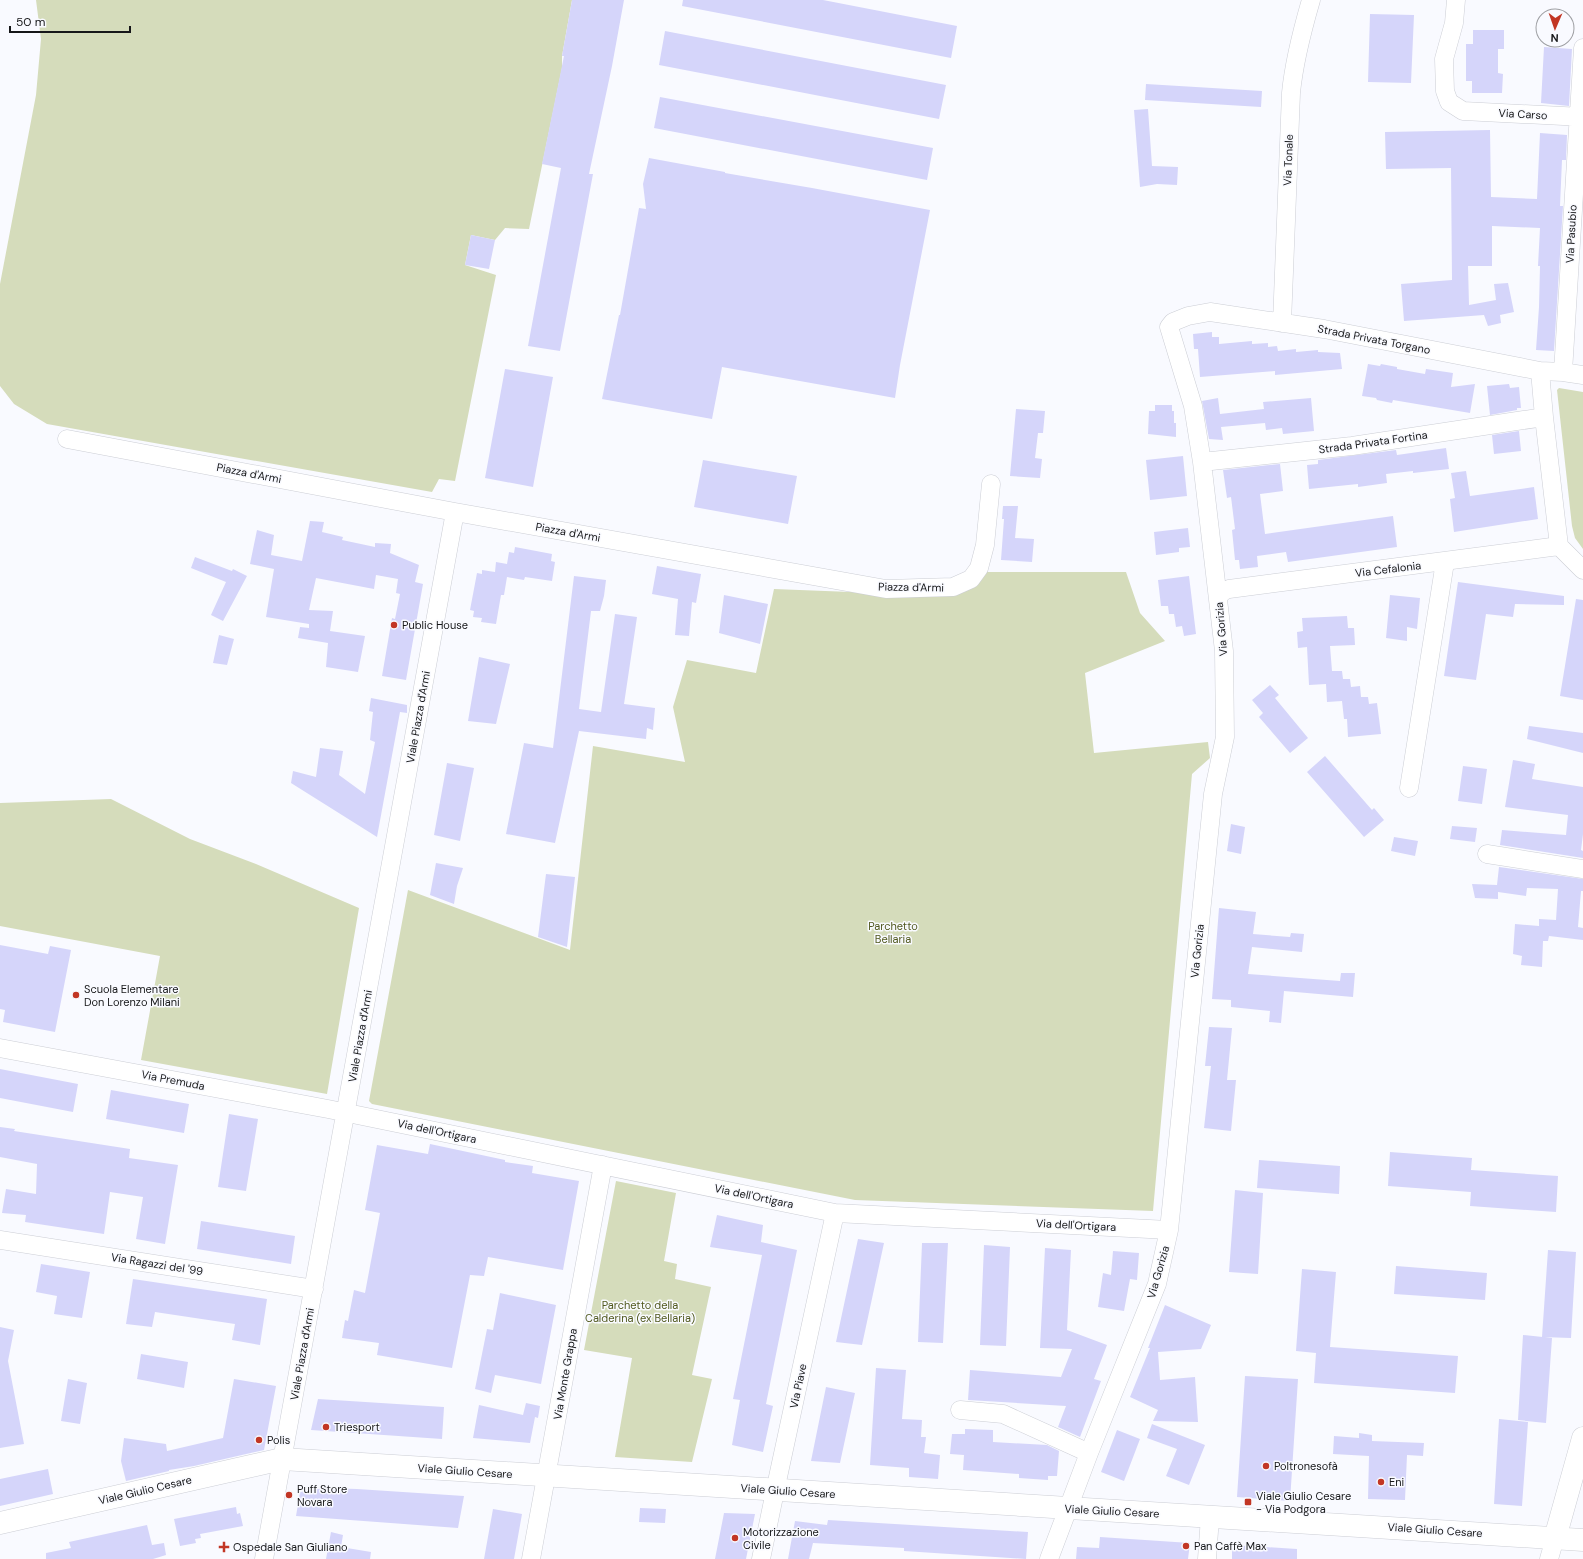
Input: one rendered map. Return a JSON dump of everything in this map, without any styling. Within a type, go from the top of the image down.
[{"type":"main road","points":[[1555,1538],[1583,1438]]},
{"type":"main road","name":"Viale Giulio Cesare","points":[[0,1523],[282,1459],[1583,1540]]},
{"type":"street","name":"Via Tonale","points":[[1282,323],[1291,93],[1298,47],[1311,0]]},
{"type":"street","name":"Via Carso","points":[[1456,0],[1454,23],[1444,59],[1444,91],[1449,102],[1463,112],[1580,117]]},
{"type":"street","name":"Via Pasubio","points":[[1563,372],[1580,117],[1583,48]]},
{"type":"street","name":"Strada Privata Torgano","points":[[1170,328],[1173,322],[1188,316],[1210,312],[1324,329],[1540,371],[1583,375]]},
{"type":"street","name":"Via Gorizia","points":[[1049,1559],[1089,1453],[1157,1284],[1169,1230],[1212,794],[1225,737],[1224,651],[1202,462],[1189,392],[1170,328]]},
{"type":"street","points":[[1540,371],[1559,546],[1583,570]]},
{"type":"street","name":"Strada Privata Fortina","points":[[1202,462],[1352,446],[1544,417]]},
{"type":"street","name":"Piazza d'Armi","points":[[67,439],[455,512],[886,588],[953,587],[971,579],[980,568],[985,545],[991,484]]},
{"type":"street","name":"Viale Piazza d'Armi","points":[[264,1559],[455,512]]},
{"type":"street","name":"Via Cefalonia","points":[[1218,596],[1229,589],[1446,562],[1559,546]]},
{"type":"street","points":[[1409,788],[1446,562]]},
{"type":"street","points":[[1488,854],[1583,869]]},
{"type":"street","name":"Via Premuda","points":[[0,1048],[346,1112]]},
{"type":"street","name":"Via dell'Ortigara","points":[[346,1112],[836,1213],[1169,1230]]},
{"type":"street","name":"Via Monte Grappa","points":[[531,1559],[603,1165]]},
{"type":"street","name":"Via Piave","points":[[761,1559],[836,1213]]},
{"type":"street","name":"Via Ragazzi del '99","points":[[0,1240],[314,1288]]},
{"type":"street","points":[[960,1410],[1004,1414],[1089,1453]]},
{"type":"street","points":[[1207,1559],[1210,1517]]},
{"type":"street","points":[[1549,1559],[1555,1538]]},
{"type":"green space","points":[[36,0],[572,0],[562,56],[562,68],[529,229],[505,228],[495,240],[471,235],[465,265],[496,275],[455,481],[439,479],[432,492],[47,424],[14,404],[0,386],[0,284],[36,95],[41,39]]},
{"type":"green space","points":[[1559,388],[1583,392],[1583,549],[1575,538],[1572,526],[1557,390]]},
{"type":"green space","name":"Parchetto Bellaria","points":[[986,572],[1126,572],[1140,613],[1165,641],[1085,673],[1094,753],[1208,742],[1210,758],[1192,774],[1153,1211],[855,1200],[372,1104],[369,1101],[408,890],[570,950],[593,746],[685,762],[673,707],[687,660],[756,673],[774,589],[953,596]]},
{"type":"green space","points":[[111,799],[190,839],[256,864],[359,908],[327,1094],[141,1060],[160,956],[0,926],[0,803]]},
{"type":"green space","name":"Parchetto della Calderina (ex Bellaria)","points":[[616,1181],[676,1193],[664,1261],[677,1264],[675,1279],[711,1287],[692,1375],[712,1379],[692,1462],[615,1457],[632,1358],[584,1350]]},
{"type":"building","points":[[572,0],[624,0],[612,66],[589,174],[593,174],[560,351],[528,346],[561,168],[542,164],[564,56],[562,56]]},
{"type":"building","points":[[683,0],[823,0],[957,26],[951,58],[682,6]]},
{"type":"building","points":[[1370,14],[1414,15],[1411,83],[1368,82]]},
{"type":"building","points":[[1473,30],[1504,30],[1504,49],[1498,49],[1498,73],[1503,74],[1502,93],[1472,93],[1472,81],[1466,81],[1466,44],[1473,44]]},
{"type":"building","points":[[665,31],[946,85],[939,119],[659,65]]},
{"type":"building","points":[[1544,48],[1572,49],[1569,106],[1541,103]]},
{"type":"building","points":[[1146,84],[1262,91],[1261,107],[1145,100]]},
{"type":"building","points":[[660,97],[933,148],[927,180],[654,128]]},
{"type":"building","points":[[1148,109],[1152,166],[1178,167],[1177,185],[1157,184],[1140,187],[1134,110]]},
{"type":"building","points":[[1490,130],[1491,197],[1537,199],[1540,133],[1567,135],[1566,160],[1562,160],[1560,206],[1563,206],[1554,351],[1536,350],[1539,307],[1540,266],[1538,266],[1540,228],[1492,226],[1492,266],[1468,266],[1469,305],[1496,300],[1494,284],[1508,283],[1514,312],[1500,315],[1501,323],[1488,326],[1484,315],[1404,321],[1401,284],[1452,280],[1451,168],[1386,169],[1385,132]]},
{"type":"building","points":[[649,158],[930,210],[895,398],[722,367],[712,419],[602,399],[620,315],[639,208],[646,209],[643,184]]},
{"type":"building","points":[[471,235],[495,240],[489,269],[465,265]]},
{"type":"building","points":[[1212,332],[1212,337],[1219,337],[1219,344],[1252,341],[1252,344],[1268,343],[1268,347],[1277,346],[1278,351],[1296,349],[1296,352],[1318,350],[1318,352],[1340,353],[1342,369],[1275,375],[1275,371],[1200,377],[1198,349],[1194,349],[1193,334]]},
{"type":"building","points":[[1368,364],[1380,366],[1381,364],[1397,367],[1397,369],[1425,374],[1426,369],[1453,373],[1451,387],[1475,384],[1470,413],[1393,400],[1392,403],[1377,400],[1376,398],[1362,396]]},
{"type":"building","points":[[505,369],[553,377],[533,487],[485,478]]},
{"type":"building","points":[[1509,384],[1510,388],[1519,387],[1521,408],[1490,415],[1487,386]]},
{"type":"building","points":[[1218,398],[1220,414],[1264,409],[1263,402],[1311,398],[1314,431],[1283,434],[1282,428],[1266,430],[1265,423],[1221,427],[1223,440],[1209,439],[1202,401]]},
{"type":"building","points":[[1155,405],[1172,405],[1172,411],[1174,411],[1174,423],[1176,423],[1176,437],[1148,434],[1149,411],[1155,411]]},
{"type":"building","points":[[1016,409],[1045,411],[1043,433],[1038,433],[1035,458],[1042,459],[1040,478],[1010,476]]},
{"type":"building","points":[[1519,431],[1521,451],[1494,454],[1492,435]]},
{"type":"building","points":[[1446,448],[1449,469],[1386,474],[1387,483],[1358,487],[1358,484],[1309,489],[1307,465],[1318,464],[1318,460],[1396,450],[1397,455]]},
{"type":"building","points":[[1183,456],[1187,496],[1150,500],[1146,460]]},
{"type":"building","points":[[703,460],[797,476],[788,524],[694,507]]},
{"type":"building","points":[[1280,464],[1283,491],[1260,494],[1265,534],[1393,516],[1397,547],[1288,562],[1286,552],[1257,556],[1258,567],[1240,569],[1239,560],[1235,560],[1232,530],[1235,529],[1231,497],[1227,498],[1223,470]]},
{"type":"building","points":[[1466,471],[1470,496],[1534,487],[1538,519],[1454,532],[1450,499],[1455,498],[1451,473]]},
{"type":"building","points":[[1003,506],[1018,506],[1015,538],[1034,539],[1032,562],[1001,560],[1004,519],[1002,519]]},
{"type":"building","points":[[310,521],[324,522],[322,532],[343,537],[342,540],[375,547],[375,543],[391,544],[390,553],[419,565],[415,582],[423,584],[406,680],[382,676],[392,618],[395,619],[400,594],[396,593],[398,579],[376,575],[374,589],[316,578],[309,610],[333,611],[330,631],[365,636],[358,672],[326,667],[328,643],[298,638],[300,627],[309,628],[309,624],[266,617],[274,569],[250,564],[257,530],[274,535],[271,555],[302,561]]},
{"type":"building","points":[[1188,528],[1190,547],[1179,548],[1179,552],[1156,555],[1154,532]]},
{"type":"building","points":[[515,547],[552,554],[551,561],[555,562],[552,581],[525,577],[524,580],[507,577],[504,595],[501,595],[496,624],[481,622],[482,618],[473,617],[474,611],[470,610],[477,573],[482,574],[482,570],[495,572],[496,562],[507,564],[509,552],[514,553]]},
{"type":"building","points":[[195,557],[232,571],[233,569],[247,576],[223,621],[211,615],[226,582],[191,568]]},
{"type":"building","points":[[657,566],[701,574],[696,603],[692,602],[689,636],[675,635],[678,599],[652,594]]},
{"type":"building","points":[[574,576],[606,580],[600,611],[591,611],[579,709],[601,712],[615,614],[637,617],[624,704],[655,708],[653,730],[647,728],[646,739],[579,731],[555,843],[506,834],[524,743],[553,748]]},
{"type":"building","points":[[1189,576],[1196,634],[1184,636],[1182,626],[1176,627],[1174,614],[1169,614],[1168,606],[1161,606],[1158,580]]},
{"type":"building","points":[[1458,582],[1564,596],[1564,605],[1515,604],[1513,617],[1486,614],[1476,680],[1444,676]]},
{"type":"building","points":[[724,595],[768,604],[760,644],[719,633]]},
{"type":"building","points":[[1390,595],[1420,598],[1417,629],[1407,627],[1407,641],[1386,638]]},
{"type":"building","points":[[1576,599],[1583,600],[1583,700],[1560,696]]},
{"type":"building","points":[[1347,616],[1348,628],[1354,628],[1355,645],[1330,646],[1332,671],[1342,671],[1343,679],[1350,679],[1351,687],[1360,686],[1361,697],[1368,697],[1369,704],[1377,703],[1381,734],[1348,737],[1347,719],[1344,719],[1342,701],[1327,702],[1326,684],[1309,685],[1307,647],[1298,648],[1297,632],[1303,631],[1302,618]]},
{"type":"building","points":[[219,635],[234,639],[227,665],[213,663]]},
{"type":"building","points":[[479,657],[510,664],[496,724],[468,721]]},
{"type":"building","points":[[1270,685],[1279,695],[1275,698],[1308,738],[1290,753],[1259,717],[1263,713],[1252,700]]},
{"type":"building","points":[[371,698],[407,705],[407,713],[400,712],[377,837],[291,783],[293,771],[316,777],[320,748],[343,751],[339,775],[365,794],[375,742],[370,740],[373,712],[369,711]]},
{"type":"building","points":[[1529,726],[1583,733],[1583,753],[1527,739]]},
{"type":"building","points":[[1325,756],[1372,810],[1374,808],[1384,820],[1364,837],[1307,772]]},
{"type":"building","points":[[1513,760],[1535,764],[1532,779],[1583,787],[1583,834],[1581,850],[1583,851],[1583,858],[1500,845],[1502,830],[1566,835],[1568,815],[1505,807]]},
{"type":"building","points":[[447,763],[474,768],[460,841],[434,835]]},
{"type":"building","points":[[1463,766],[1487,769],[1482,804],[1458,801]]},
{"type":"building","points":[[1231,824],[1245,827],[1241,854],[1227,851]]},
{"type":"building","points":[[1452,826],[1477,828],[1475,842],[1450,839]]},
{"type":"building","points":[[1394,837],[1418,841],[1415,856],[1391,851]]},
{"type":"building","points":[[436,863],[463,868],[457,886],[454,904],[430,895]]},
{"type":"building","points":[[1499,867],[1583,879],[1583,891],[1581,891],[1578,927],[1583,928],[1583,940],[1549,936],[1548,941],[1543,941],[1542,967],[1521,965],[1522,956],[1513,954],[1515,924],[1539,926],[1539,919],[1556,920],[1558,889],[1527,888],[1526,896],[1498,892],[1498,899],[1475,898],[1472,884],[1497,885]]},
{"type":"building","points":[[546,874],[575,877],[567,947],[538,937]]},
{"type":"building","points":[[1219,908],[1256,912],[1253,934],[1290,937],[1291,933],[1304,934],[1302,952],[1252,947],[1248,974],[1340,981],[1341,973],[1355,973],[1353,997],[1284,991],[1281,1023],[1269,1022],[1270,1011],[1231,1007],[1231,1000],[1212,999]]},
{"type":"building","points":[[0,945],[48,954],[50,946],[71,950],[55,1032],[3,1022],[5,1010],[0,1009]]},
{"type":"building","points":[[1209,1027],[1232,1028],[1227,1080],[1236,1080],[1231,1131],[1204,1128],[1211,1066],[1205,1066]]},
{"type":"building","points":[[0,1069],[78,1084],[73,1112],[0,1098]]},
{"type":"building","points":[[111,1090],[189,1104],[184,1133],[106,1119]]},
{"type":"building","points":[[229,1114],[258,1119],[246,1191],[218,1187]]},
{"type":"building","points":[[0,1127],[15,1129],[14,1131],[130,1149],[129,1158],[178,1165],[165,1244],[136,1239],[143,1197],[110,1192],[104,1234],[25,1222],[26,1215],[2,1213],[6,1189],[36,1194],[37,1164],[0,1157]]},
{"type":"building","points":[[430,1144],[505,1160],[505,1162],[533,1166],[532,1173],[579,1181],[563,1270],[488,1257],[484,1276],[470,1275],[452,1368],[377,1355],[379,1343],[342,1338],[345,1320],[348,1321],[354,1290],[365,1293],[380,1213],[365,1210],[377,1145],[428,1154]]},
{"type":"building","points":[[1390,1152],[1472,1158],[1471,1170],[1558,1176],[1556,1212],[1470,1206],[1471,1192],[1388,1186]]},
{"type":"building","points":[[1259,1160],[1340,1166],[1339,1194],[1257,1188]]},
{"type":"building","points":[[1235,1190],[1263,1193],[1258,1274],[1229,1272]]},
{"type":"building","points":[[717,1215],[763,1225],[761,1242],[797,1250],[766,1404],[773,1406],[763,1452],[732,1445],[740,1400],[733,1399],[762,1255],[710,1247]]},
{"type":"building","points":[[201,1221],[295,1236],[291,1264],[197,1249]]},
{"type":"building","points":[[858,1239],[884,1243],[862,1345],[836,1342]]},
{"type":"building","points":[[922,1243],[948,1243],[943,1343],[918,1342]]},
{"type":"building","points":[[984,1245],[1010,1247],[1006,1346],[980,1345]]},
{"type":"building","points":[[1045,1248],[1071,1250],[1067,1330],[1107,1345],[1094,1379],[1101,1381],[1080,1437],[1058,1427],[1066,1406],[968,1400],[970,1370],[1061,1377],[1072,1349],[1040,1348]]},
{"type":"building","points":[[1548,1250],[1576,1252],[1571,1338],[1542,1337]]},
{"type":"building","points":[[1113,1251],[1139,1253],[1137,1280],[1130,1279],[1124,1311],[1098,1307],[1103,1273],[1111,1275]]},
{"type":"building","points":[[41,1264],[90,1272],[82,1318],[54,1314],[57,1296],[36,1292]]},
{"type":"building","points":[[1396,1266],[1487,1273],[1485,1300],[1394,1294]]},
{"type":"building","points":[[1302,1269],[1336,1272],[1330,1347],[1458,1356],[1455,1393],[1314,1383],[1316,1353],[1296,1351]]},
{"type":"building","points":[[133,1279],[267,1299],[260,1345],[232,1340],[235,1324],[155,1312],[152,1327],[126,1324]]},
{"type":"building","points":[[500,1293],[556,1305],[541,1384],[495,1375],[491,1393],[475,1389],[487,1329],[493,1330]]},
{"type":"building","points":[[1165,1305],[1211,1325],[1201,1349],[1158,1352],[1160,1380],[1195,1377],[1198,1422],[1153,1421],[1158,1410],[1130,1397],[1150,1348],[1148,1348]]},
{"type":"building","points":[[0,1327],[14,1330],[8,1361],[24,1444],[0,1448]]},
{"type":"building","points":[[1523,1335],[1552,1338],[1546,1423],[1518,1420]]},
{"type":"building","points":[[141,1354],[188,1362],[184,1388],[137,1379]]},
{"type":"building","points":[[876,1368],[906,1370],[902,1419],[922,1420],[921,1437],[926,1437],[924,1453],[940,1455],[938,1479],[909,1477],[909,1468],[870,1465]]},
{"type":"building","name":"Poltronesofà","points":[[1245,1376],[1298,1379],[1290,1501],[1237,1497]]},
{"type":"building","points":[[68,1379],[87,1383],[80,1424],[61,1421]]},
{"type":"building","points":[[234,1379],[276,1386],[264,1450],[194,1466],[169,1470],[126,1481],[121,1461],[124,1438],[166,1444],[167,1451],[223,1438]]},
{"type":"building","points":[[826,1387],[855,1393],[840,1463],[811,1461]]},
{"type":"building","points":[[318,1399],[444,1407],[442,1439],[311,1430]]},
{"type":"building","points":[[526,1403],[540,1406],[538,1418],[535,1417],[530,1443],[473,1438],[479,1405],[523,1415]]},
{"type":"building","points":[[1499,1419],[1528,1422],[1522,1506],[1494,1504]]},
{"type":"building","points":[[1152,1424],[1205,1445],[1189,1485],[1166,1476],[1177,1449],[1147,1438]]},
{"type":"building","points":[[965,1429],[993,1430],[993,1442],[1047,1445],[1059,1451],[1057,1476],[1048,1476],[1048,1480],[1019,1478],[1019,1474],[963,1470],[964,1455],[950,1454],[952,1434],[965,1434]]},
{"type":"building","points":[[1117,1430],[1140,1439],[1124,1481],[1101,1472]]},
{"type":"building","points":[[1359,1433],[1372,1435],[1372,1441],[1424,1443],[1423,1456],[1407,1455],[1405,1500],[1368,1499],[1369,1456],[1333,1454],[1334,1436],[1359,1438]]},
{"type":"building","points":[[48,1469],[53,1494],[0,1506],[0,1479]]},
{"type":"building","points":[[324,1488],[464,1496],[458,1528],[296,1516],[300,1492]]},
{"type":"building","points":[[236,1507],[237,1514],[240,1513],[243,1526],[200,1534],[201,1538],[195,1539],[196,1543],[180,1546],[174,1519]]},
{"type":"building","points":[[640,1508],[666,1509],[665,1523],[639,1522]]},
{"type":"building","points":[[493,1509],[522,1514],[514,1559],[484,1559]]},
{"type":"building","name":"Motorizzazione Civile","points":[[724,1513],[755,1514],[746,1559],[715,1559]]},
{"type":"building","points":[[828,1520],[1028,1532],[1026,1559],[904,1551],[904,1548],[813,1543],[809,1559],[788,1559],[795,1521],[827,1525]]},
{"type":"building","points":[[147,1525],[152,1545],[164,1543],[166,1555],[153,1559],[46,1559],[46,1553],[71,1548],[69,1542]]},
{"type":"building","points":[[331,1532],[343,1535],[341,1547],[371,1552],[370,1559],[326,1559]]},
{"type":"building","points":[[1100,1537],[1190,1543],[1188,1559],[1076,1559],[1077,1547],[1099,1548]]},
{"type":"building","points":[[1232,1545],[1297,1549],[1297,1559],[1232,1559]]},
{"type":"place","name":"Public House","points":[[394,625]]},
{"type":"place","name":"Scuola Elementare Don Lorenzo Milani","points":[[76,995]]},
{"type":"place","name":"Triesport","points":[[326,1427]]},
{"type":"place","name":"Polis","points":[[259,1440]]},
{"type":"place","name":"Poltronesofà","points":[[1266,1466]]},
{"type":"place","name":"Eni","points":[[1381,1482]]},
{"type":"place","name":"Puff Store Novara","points":[[289,1495]]},
{"type":"place","name":"Viale Giulio Cesare - Via Podgora","points":[[1248,1502]]},
{"type":"place","name":"Motorizzazione Civile","points":[[735,1538]]},
{"type":"place","name":"Pan Caffè Max","points":[[1186,1546]]},
{"type":"place","name":"Ospedale San Giuliano","points":[[224,1547]]}]
